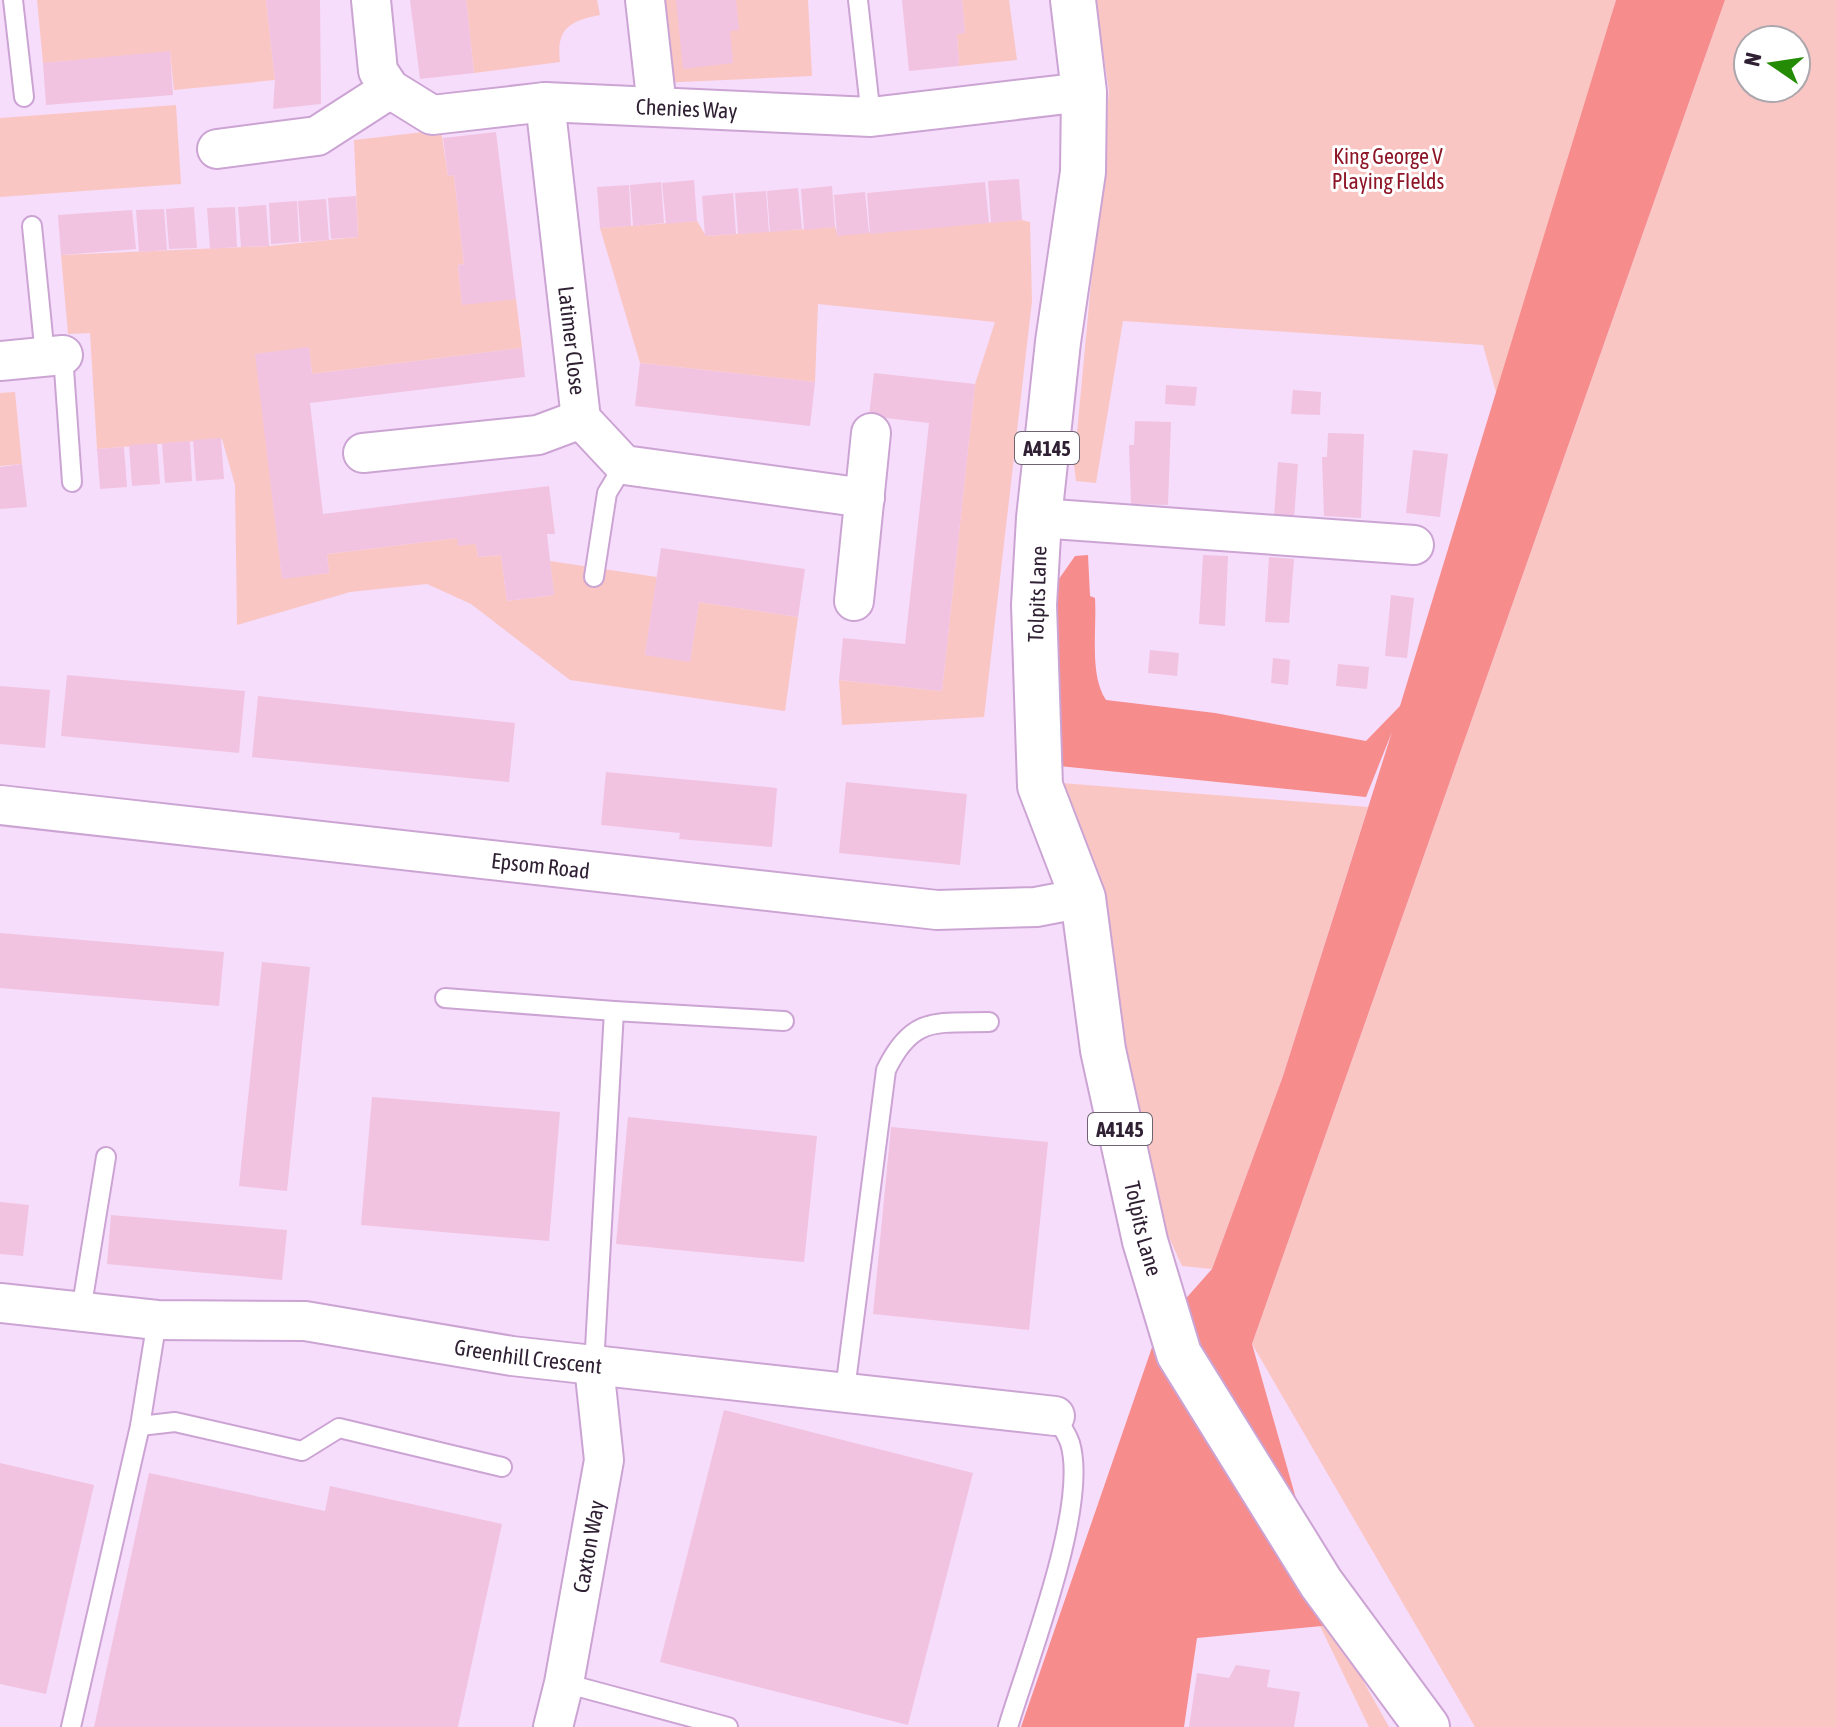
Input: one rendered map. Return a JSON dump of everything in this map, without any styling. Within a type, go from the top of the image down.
[{"type":"main road","name":"Tolpits Lane","points":[[1073,0],[1084,92],[1083,172],[1058,342],[1039,518],[1034,605],[1040,786],[1083,898],[1103,1050],[1145,1241],[1179,1354],[1321,1583],[1427,1727]]},
{"type":"street","points":[[217,149],[317,136],[390,89],[378,71],[371,0]]},
{"type":"street","points":[[645,0],[657,107]]},
{"type":"street","name":"Chenies Way","points":[[390,89],[432,115],[545,102],[871,117],[1084,92]]},
{"type":"street","name":"Latimer Close","points":[[545,102],[581,419],[624,465]]},
{"type":"street","points":[[0,361],[54,356]]},
{"type":"street","points":[[363,453],[538,435],[581,419]]},
{"type":"street","points":[[854,601],[871,433]]},
{"type":"street","points":[[624,465],[865,498]]},
{"type":"street","name":"Tolpits Lane","points":[[1039,518],[1414,545]]},
{"type":"street","name":"Epsom Road","points":[[0,805],[937,910],[1036,907],[1083,898]]},
{"type":"street","name":"Greenhill Crescent","points":[[0,1303],[157,1320],[305,1321],[512,1356],[845,1390],[1055,1416]]},
{"type":"street","name":"Caxton Way","points":[[553,1727],[564,1683],[604,1460],[594,1366]]},
{"type":"lane","points":[[13,0],[24,97]]},
{"type":"lane","points":[[858,0],[871,117]]},
{"type":"lane","points":[[32,226],[72,482]]},
{"type":"lane","points":[[594,577],[607,493],[624,465]]},
{"type":"lane","points":[[445,998],[784,1021]]},
{"type":"lane","points":[[594,1366],[614,1011]]},
{"type":"lane","points":[[845,1390],[886,1070],[897,1048],[911,1031],[929,1023],[989,1022]]},
{"type":"lane","points":[[81,1311],[106,1157]]},
{"type":"lane","points":[[71,1727],[140,1426],[157,1320]]},
{"type":"lane","points":[[1008,1727],[1060,1554],[1074,1494],[1070,1441],[1055,1416]]},
{"type":"lane","points":[[140,1426],[175,1422],[302,1451],[339,1428],[502,1467]]},
{"type":"lane","points":[[564,1683],[728,1727]]},
{"type":"green space","points":[[37,0],[266,0],[275,80],[174,90],[170,52],[43,63]]},
{"type":"green space","points":[[466,0],[597,0],[600,15],[580,20],[567,28],[560,42],[560,62],[474,73]]},
{"type":"green space","points":[[655,0],[808,0],[812,76],[659,83]]},
{"type":"green space","points":[[962,0],[1009,0],[1017,60],[959,66],[957,34],[965,33]]},
{"type":"green space","name":"King George V Playing FIelds","points":[[1095,0],[1616,0],[1497,396],[1483,345],[1123,321],[1096,483],[1076,481],[1074,465],[1109,91]]},
{"type":"green space","points":[[1725,0],[1836,0],[1836,1727],[1475,1727],[1252,1344]]},
{"type":"green space","points":[[176,105],[181,184],[0,197],[0,118]]},
{"type":"green space","points":[[441,130],[448,176],[454,175],[464,264],[458,265],[462,304],[516,299],[522,348],[312,374],[309,348],[256,354],[282,578],[329,573],[327,554],[457,538],[476,544],[478,557],[501,555],[507,601],[554,595],[550,561],[657,577],[645,655],[690,661],[699,602],[798,617],[785,711],[570,680],[471,604],[427,584],[350,592],[237,625],[235,485],[222,439],[97,449],[90,333],[68,334],[61,255],[269,246],[358,237],[354,140]]},
{"type":"green space","points":[[1022,220],[1030,222],[1032,301],[984,717],[842,725],[839,680],[942,691],[975,384],[995,322],[818,304],[815,382],[640,363],[600,228],[697,221],[706,236],[835,227],[838,235]]},
{"type":"green space","points":[[15,392],[22,464],[0,466],[0,393]]},
{"type":"green space","points":[[1061,783],[1368,807],[1283,1076],[1212,1269],[1182,1266],[1152,1200]]},
{"type":"green space","points":[[1332,1625],[1389,1727],[1369,1727],[1320,1626]]},
{"type":"shaded area","points":[[1616,0],[1725,0],[1252,1344],[1332,1625],[1197,1638],[1184,1727],[1021,1727],[1158,1330],[1212,1269],[1283,1076],[1392,732],[1366,797],[1059,766],[1054,586],[1075,556],[1088,555],[1090,596],[1095,598],[1097,678],[1106,700],[1215,713],[1366,741],[1400,706]]},
{"type":"building","points":[[266,0],[320,0],[321,104],[273,109],[275,80]]},
{"type":"building","points":[[410,0],[466,0],[474,73],[420,79]]},
{"type":"building","points":[[676,0],[736,0],[739,30],[730,31],[733,63],[683,69]]},
{"type":"building","points":[[902,0],[962,0],[965,33],[957,34],[959,66],[909,71]]},
{"type":"building","points":[[170,51],[173,95],[46,105],[43,63]]},
{"type":"building","points":[[496,132],[516,299],[462,305],[458,265],[464,264],[454,175],[448,176],[443,138]]},
{"type":"building","points":[[1019,179],[1022,220],[991,223],[988,181]]},
{"type":"building","points":[[694,180],[697,221],[666,224],[662,183]]},
{"type":"building","points":[[661,182],[664,223],[633,226],[630,185]]},
{"type":"building","points":[[985,182],[989,223],[870,234],[867,193]]},
{"type":"building","points":[[629,185],[631,226],[600,228],[597,187]]},
{"type":"building","points":[[832,186],[835,227],[804,230],[801,189]]},
{"type":"building","points":[[798,188],[802,229],[770,232],[767,191]]},
{"type":"building","points":[[766,191],[769,232],[738,234],[735,193]]},
{"type":"building","points":[[865,192],[869,233],[837,236],[834,195]]},
{"type":"building","points":[[733,193],[736,234],[705,236],[702,196]]},
{"type":"building","points":[[356,196],[358,237],[331,239],[328,198]]},
{"type":"building","points":[[326,199],[329,240],[301,242],[298,201]]},
{"type":"building","points":[[297,201],[299,242],[271,244],[269,203]]},
{"type":"building","points":[[266,205],[269,246],[241,247],[238,207]]},
{"type":"building","points":[[194,207],[197,248],[169,249],[166,209]]},
{"type":"building","points":[[235,207],[237,247],[210,249],[207,208]]},
{"type":"building","points":[[164,209],[167,250],[139,252],[136,210]]},
{"type":"building","points":[[132,210],[136,249],[61,255],[58,215]]},
{"type":"building","points":[[309,347],[312,374],[522,348],[525,377],[310,403],[323,514],[549,486],[555,534],[547,534],[554,595],[507,601],[501,555],[478,557],[476,544],[458,546],[457,538],[327,554],[329,573],[282,579],[255,354]]},
{"type":"building","points":[[640,363],[815,382],[810,426],[635,406]]},
{"type":"building","points":[[874,373],[975,384],[942,691],[839,680],[843,638],[905,644],[929,423],[869,416]]},
{"type":"building","points":[[1166,385],[1197,387],[1195,406],[1165,404]]},
{"type":"building","points":[[1293,390],[1321,392],[1320,415],[1291,414]]},
{"type":"building","points":[[1135,421],[1171,422],[1168,505],[1131,504],[1129,445],[1134,445]]},
{"type":"building","points":[[1328,433],[1364,434],[1361,518],[1324,516],[1322,457],[1327,457]]},
{"type":"building","points":[[221,438],[224,479],[196,481],[193,440]]},
{"type":"building","points":[[190,441],[192,481],[165,483],[162,443]]},
{"type":"building","points":[[157,443],[160,484],[132,486],[129,445]]},
{"type":"building","points":[[124,447],[127,487],[100,489],[97,449]]},
{"type":"building","points":[[1413,450],[1448,454],[1440,517],[1406,513]]},
{"type":"building","points":[[1278,462],[1298,464],[1294,519],[1274,517]]},
{"type":"building","points":[[22,464],[27,507],[0,509],[0,467]]},
{"type":"building","points":[[661,548],[805,569],[798,617],[699,602],[690,662],[645,655]]},
{"type":"building","points":[[1203,555],[1228,556],[1225,626],[1199,624]]},
{"type":"building","points":[[1269,557],[1294,559],[1289,623],[1265,622]]},
{"type":"building","points":[[1391,595],[1414,598],[1407,658],[1385,656]]},
{"type":"building","points":[[1150,650],[1179,653],[1177,676],[1148,673]]},
{"type":"building","points":[[1273,658],[1290,660],[1288,685],[1271,683]]},
{"type":"building","points":[[1338,664],[1369,667],[1367,689],[1336,686]]},
{"type":"building","points":[[67,675],[245,691],[239,753],[61,736]]},
{"type":"building","points":[[0,686],[50,690],[45,748],[0,744]]},
{"type":"building","points":[[258,696],[515,723],[509,782],[252,757]]},
{"type":"building","points":[[606,772],[777,788],[772,847],[679,839],[680,833],[601,825]]},
{"type":"building","points":[[846,782],[967,794],[960,865],[839,853]]},
{"type":"building","points":[[0,933],[224,952],[219,1006],[0,988]]},
{"type":"building","points":[[262,962],[310,967],[287,1191],[239,1186]]},
{"type":"building","points":[[372,1097],[560,1112],[549,1241],[361,1225]]},
{"type":"building","points":[[628,1117],[817,1136],[804,1262],[616,1244]]},
{"type":"building","points":[[891,1127],[1048,1142],[1029,1330],[873,1314]]},
{"type":"building","points":[[0,1202],[29,1205],[23,1256],[0,1254]]},
{"type":"building","points":[[111,1215],[287,1230],[282,1280],[107,1264]]},
{"type":"building","points":[[724,1410],[973,1473],[908,1725],[660,1662]]},
{"type":"building","points":[[0,1463],[94,1485],[46,1694],[0,1684]]},
{"type":"building","points":[[149,1473],[325,1511],[330,1486],[502,1524],[458,1727],[94,1727]]},
{"type":"building","points":[[1236,1665],[1270,1670],[1267,1687],[1300,1692],[1294,1727],[1189,1727],[1197,1673],[1229,1678]]}]
